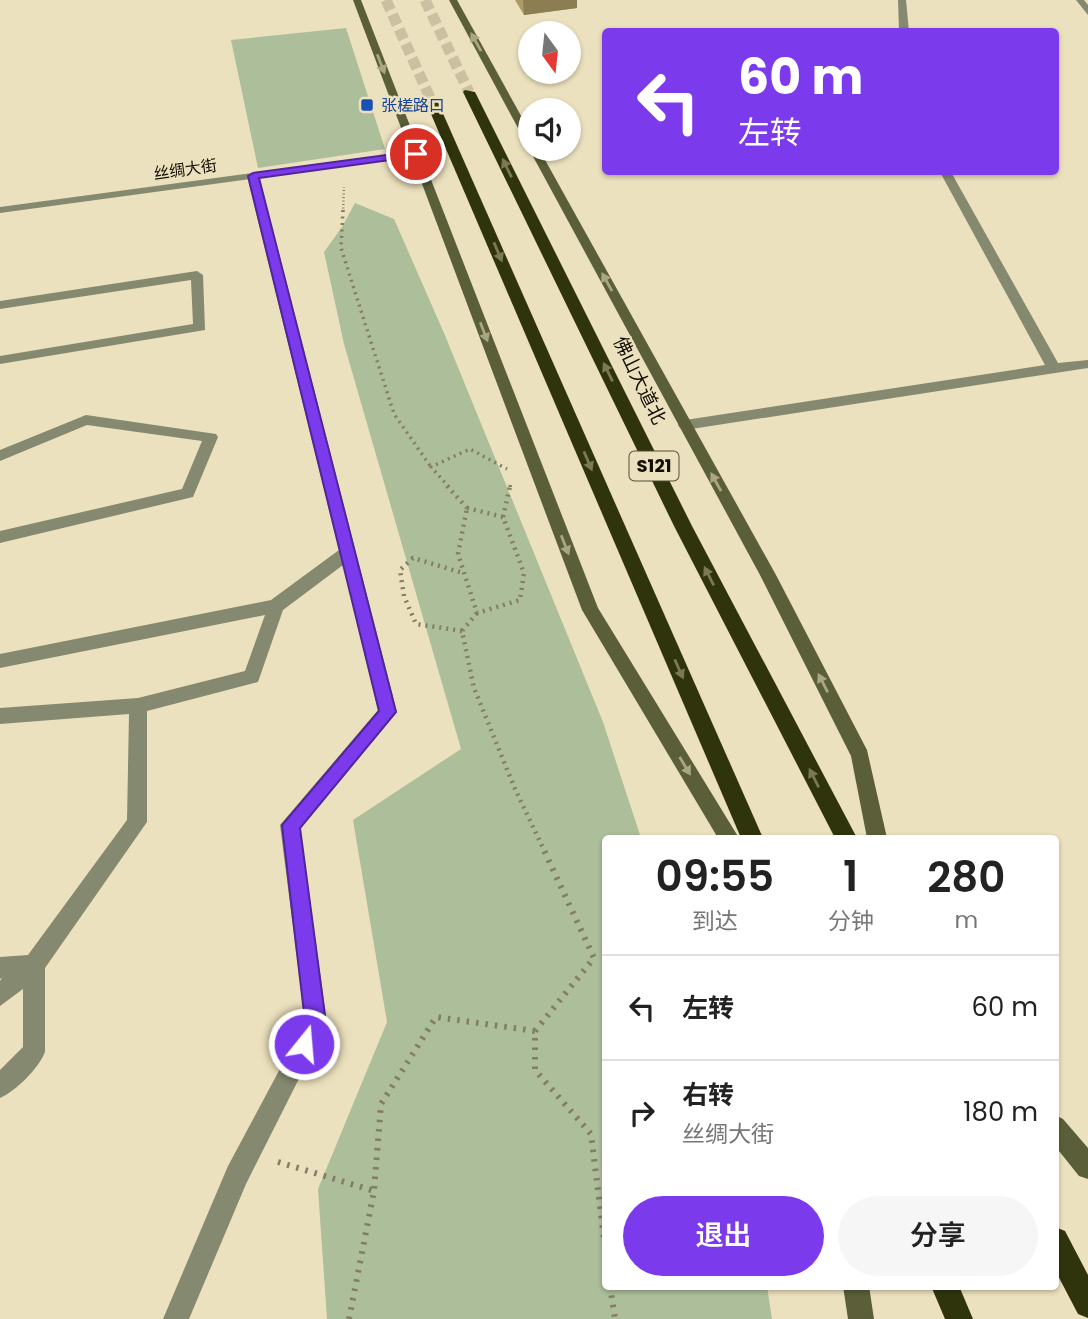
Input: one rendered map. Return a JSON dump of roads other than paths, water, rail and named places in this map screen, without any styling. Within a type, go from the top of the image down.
[{"type":"highway","name":"佛山大道北","points":[[469,92],[683,526],[844,835]]},
{"type":"highway","points":[[431,100],[751,835]]},
{"type":"highway","points":[[1059,1249],[1088,1304]]},
{"type":"highway","points":[[947,1290],[959,1319]]},
{"type":"main road","points":[[357,0],[590,610],[727,835]]},
{"type":"main road","points":[[453,0],[518,119]]},
{"type":"main road","points":[[541,161],[768,575],[860,756],[876,835]]},
{"type":"main road","points":[[1059,1133],[1088,1167]]},
{"type":"main road","points":[[857,1290],[861,1319]]},
{"type":"street","points":[[902,0],[904,28]]},
{"type":"street","points":[[1080,0],[1088,12]]},
{"type":"street","name":"丝绸大街","points":[[0,210],[416,154]]},
{"type":"street","points":[[946,175],[1054,368]]},
{"type":"street","points":[[176,1319],[249,1153],[316,1023],[290,825],[387,712],[253,176]]},
{"type":"street","points":[[0,305],[198,275],[200,327],[0,360]]},
{"type":"street","points":[[685,425],[1088,364]]},
{"type":"street","points":[[0,456],[86,420],[211,437],[188,493],[0,537]]},
{"type":"street","points":[[0,661],[276,606],[347,553]]},
{"type":"street","points":[[0,716],[138,706],[252,677],[276,606]]},
{"type":"street","points":[[0,995],[34,965],[137,822],[138,706]]},
{"type":"street","points":[[0,968],[34,965]]},
{"type":"street","points":[[0,1086],[34,1052],[34,965]]},
{"type":"tunnel","points":[[386,0],[431,100]]},
{"type":"tunnel","points":[[425,0],[469,92]]},
{"type":"place","name":"张槎路口","points":[[367,105]]}]
